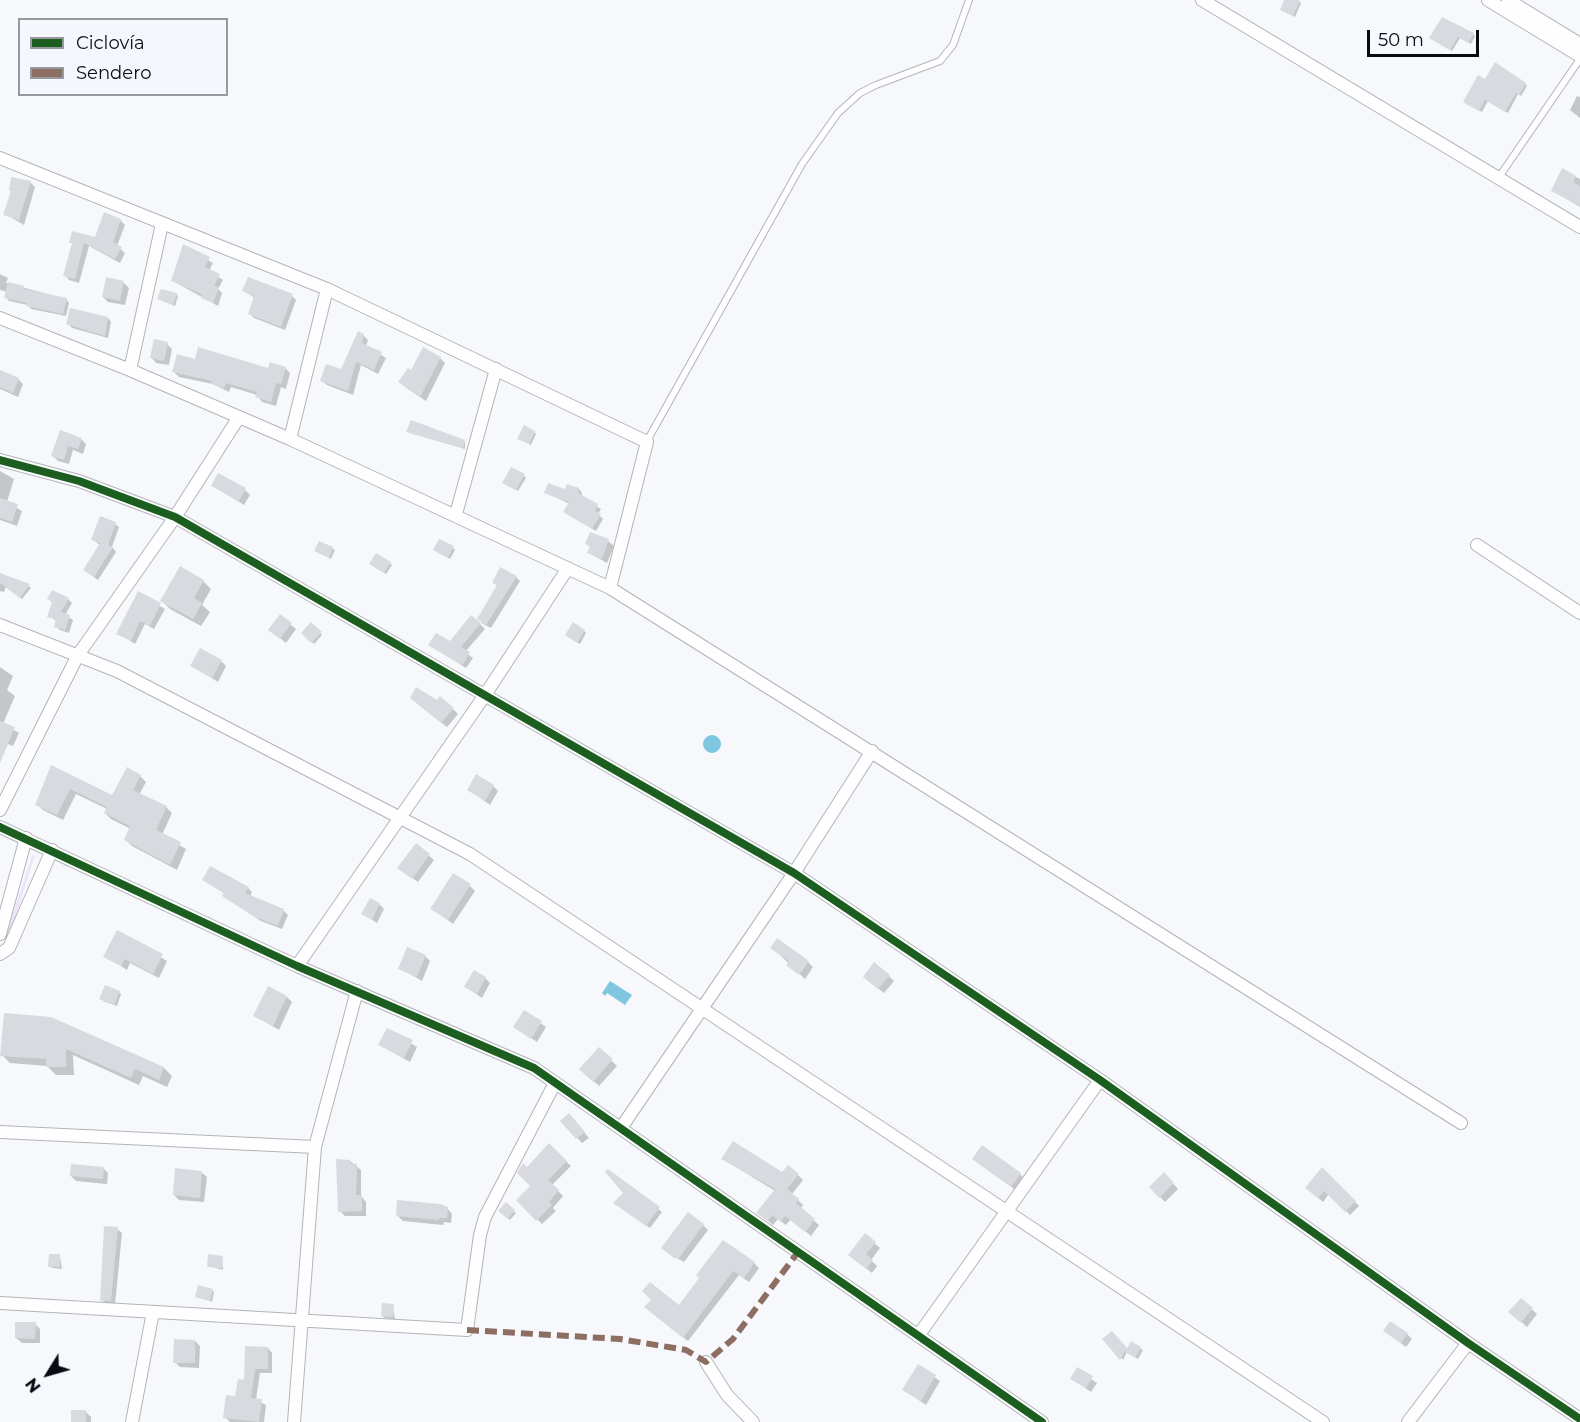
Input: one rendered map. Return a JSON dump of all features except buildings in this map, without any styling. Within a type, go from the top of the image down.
[{"type":"street","points":[[1202,0],[1580,227]]},
{"type":"street","points":[[1488,0],[1580,58]]},
{"type":"street","points":[[1508,0],[1580,44]]},
{"type":"street","points":[[0,158],[327,289],[647,442],[610,588]]},
{"type":"street","points":[[130,370],[162,224]]},
{"type":"street","points":[[290,439],[327,289]]},
{"type":"street","points":[[0,318],[130,370],[290,439],[456,514],[610,588],[1461,1123]]},
{"type":"street","points":[[456,514],[496,369]]},
{"type":"street","points":[[0,810],[78,655],[175,517],[239,417]]},
{"type":"street","points":[[0,460],[79,482],[175,517],[794,873],[1100,1080],[1468,1343],[1580,1419]]},
{"type":"street","points":[[1477,545],[1580,614]]},
{"type":"street","points":[[297,966],[485,695],[568,568]]},
{"type":"street","points":[[0,625],[117,671],[470,854],[1323,1422]]},
{"type":"street","points":[[621,1128],[794,873],[872,751]]},
{"type":"street","points":[[0,826],[297,966],[534,1068],[1042,1422]]},
{"type":"street","points":[[0,934],[26,838]]},
{"type":"street","points":[[0,956],[9,948],[52,850]]},
{"type":"street","points":[[294,1422],[315,1147],[357,991]]},
{"type":"street","points":[[918,1336],[1100,1080]]},
{"type":"street","points":[[0,1304],[467,1330],[480,1235],[485,1217],[555,1083]]},
{"type":"street","points":[[0,1132],[315,1147]]},
{"type":"street","points":[[132,1422],[153,1312]]},
{"type":"street","points":[[1408,1422],[1468,1343]]},
{"type":"street","points":[[706,1362],[727,1395],[753,1422]]},
{"type":"lane","points":[[647,442],[802,164],[838,112],[860,93],[940,61],[953,45],[969,0]]},
{"type":"lane","points":[[1499,177],[1580,58]]},
{"type":"shaded area","points":[[35,855],[6,947],[2,947],[32,856]]},
{"type":"water","points":[[712,735],[720,740],[721,744],[716,752],[712,753],[704,748],[703,744],[708,736]]},
{"type":"water","points":[[610,981],[632,995],[625,1005],[607,993],[605,996],[602,993]]},
{"type":"marked path","points":[[467,1330],[620,1339],[686,1350],[706,1362],[733,1339],[798,1252]]},
{"type":"cycle path","points":[[0,460],[79,481],[175,517],[794,873],[1100,1080],[1468,1343],[1580,1419]]},
{"type":"cycle path","points":[[0,827],[297,966],[534,1068],[1042,1422]]}]
